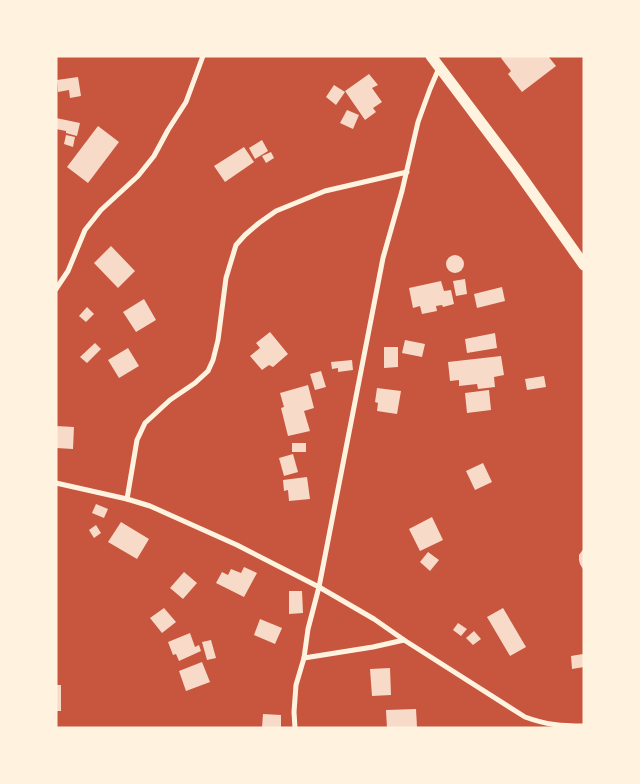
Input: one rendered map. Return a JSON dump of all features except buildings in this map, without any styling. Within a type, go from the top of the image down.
[{"type":"highway","points":[[431,56],[516,169],[584,264]]},
{"type":"street","points":[[56,290],[68,271],[85,230],[101,210],[138,176],[154,156],[186,102],[203,56]]},
{"type":"street","points":[[295,728],[296,685],[304,658],[308,629],[319,587],[384,258],[418,122],[440,68]]},
{"type":"street","points":[[127,499],[138,440],[145,423],[170,400],[195,383],[208,371],[213,360],[218,340],[226,278],[236,245],[259,222],[276,211],[326,191],[407,172]]},
{"type":"street","points":[[56,484],[127,499],[150,506],[237,545],[319,587],[374,619],[525,717],[544,724],[584,726]]},
{"type":"street","points":[[304,658],[404,640]]}]
